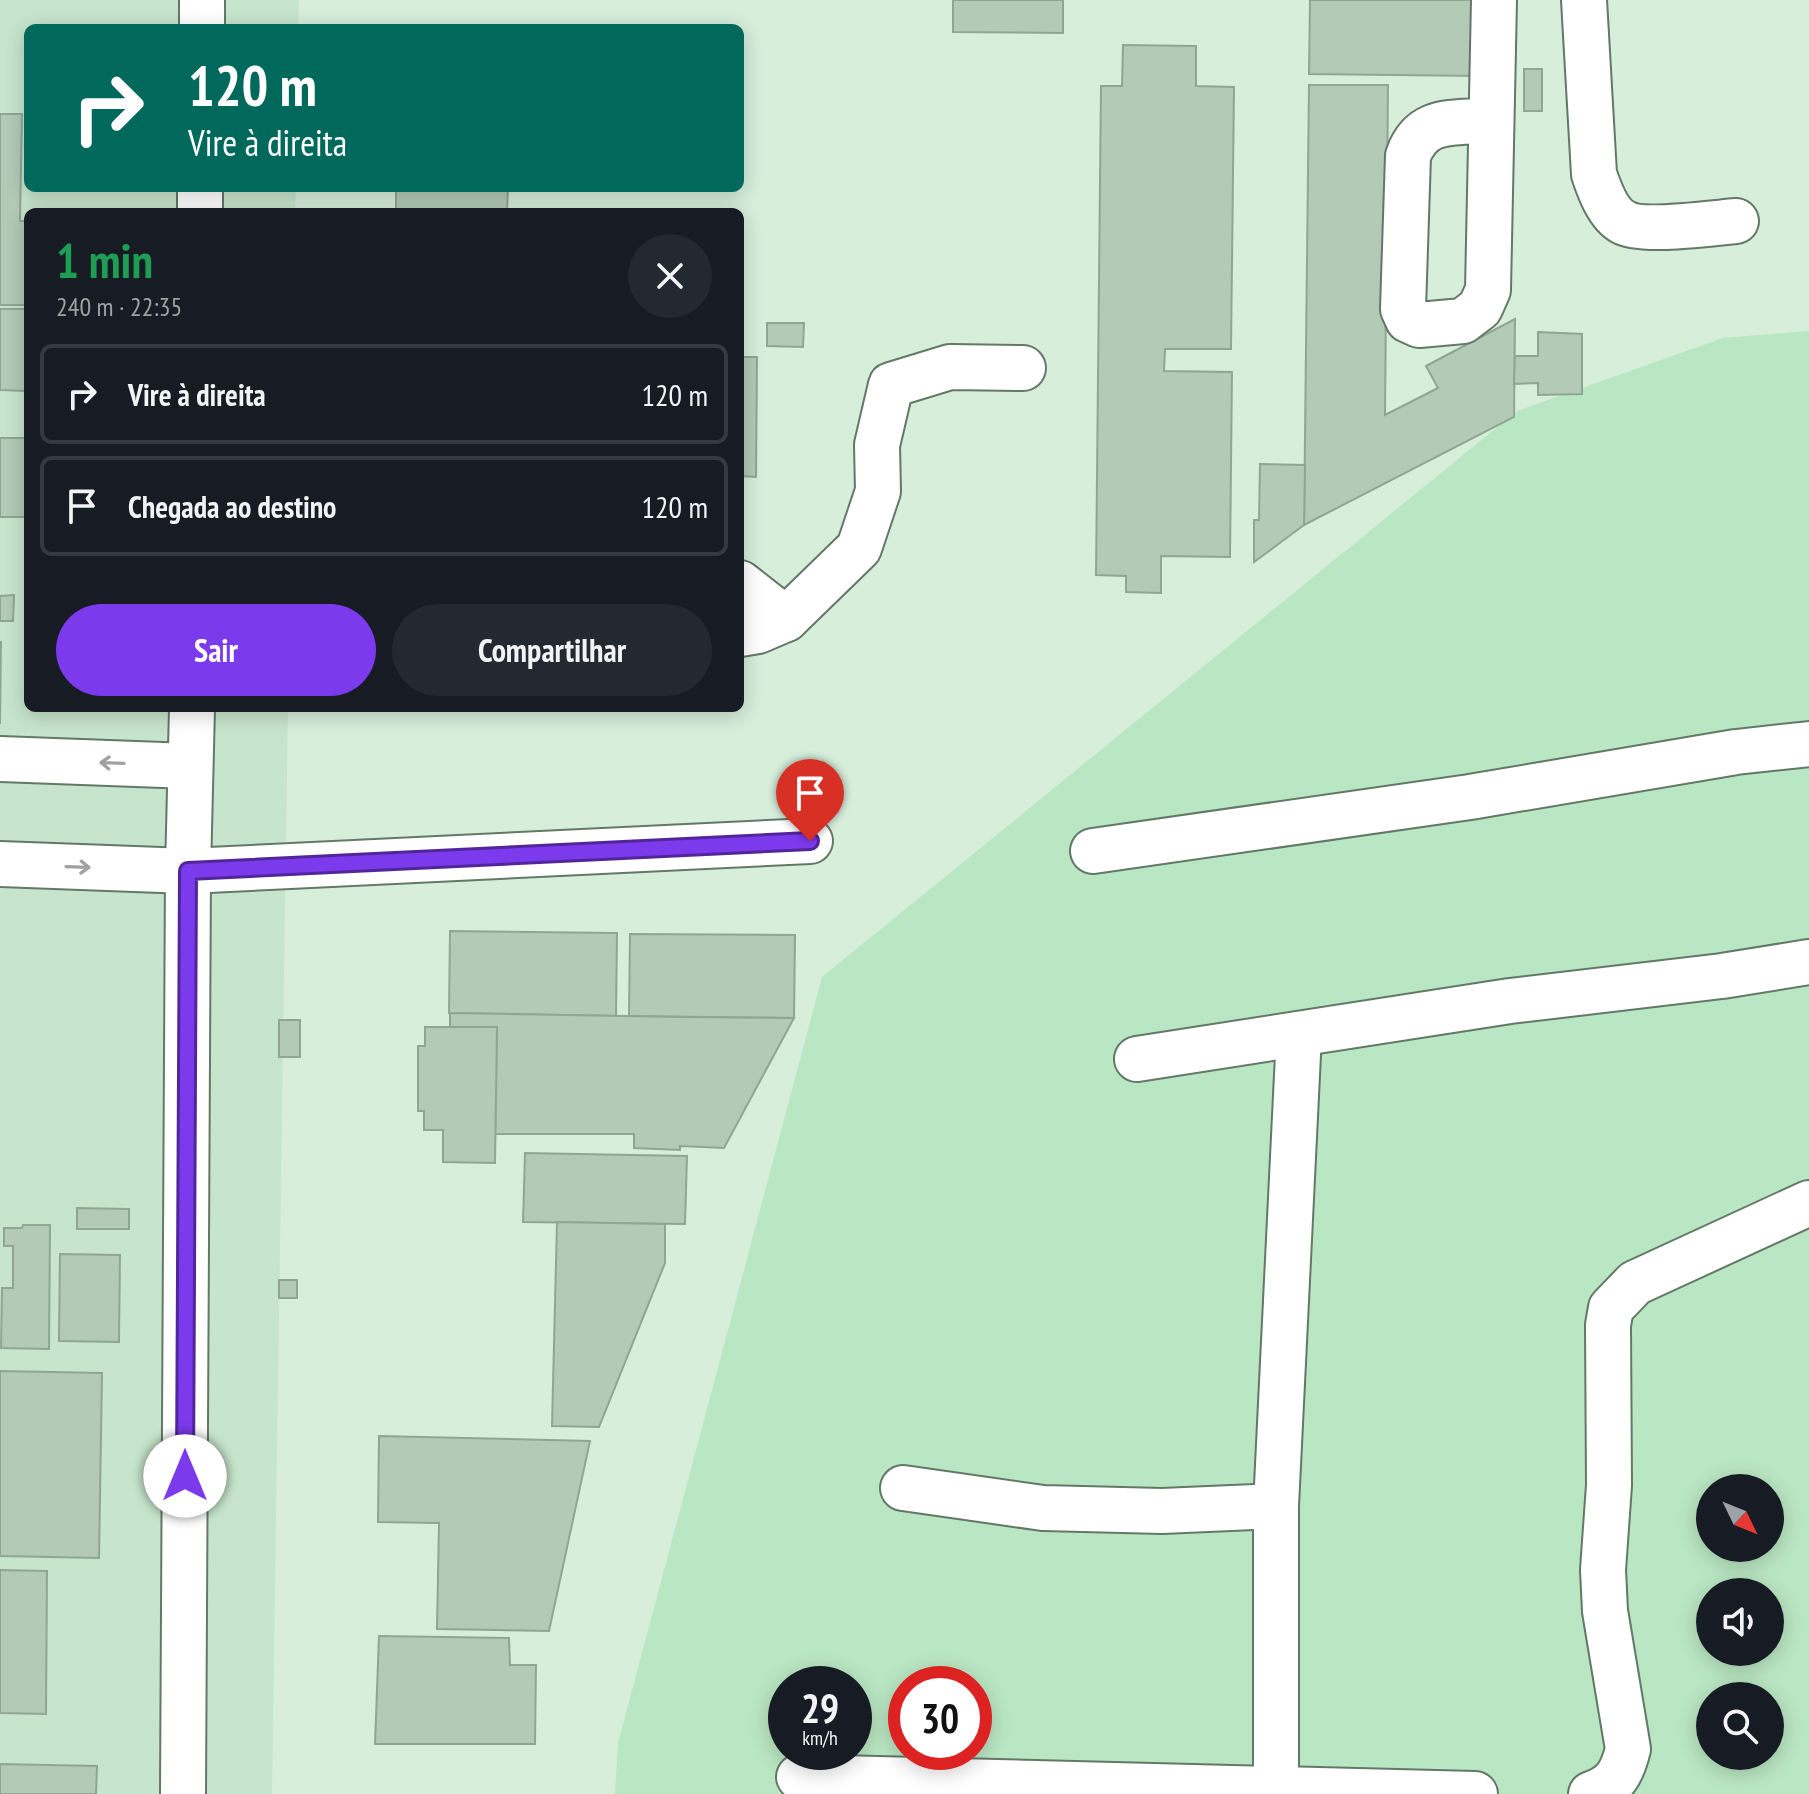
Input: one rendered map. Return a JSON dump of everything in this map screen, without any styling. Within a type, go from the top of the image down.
[{"type":"street","points":[[202,0],[202,24]]},
{"type":"street","points":[[1490,120],[1494,0]]},
{"type":"street","points":[[1584,0],[1594,174],[1603,199],[1623,222],[1650,227],[1736,221]]},
{"type":"street","points":[[744,633],[786,619],[859,548],[878,491],[877,445],[891,385],[950,367],[1023,368]]},
{"type":"street","points":[[744,586],[786,619]]},
{"type":"street","points":[[183,1794],[188,871],[192,712]]},
{"type":"street","points":[[1093,851],[1455,800],[1736,752],[1809,744]]},
{"type":"street","points":[[0,759],[190,766]]},
{"type":"street","points":[[0,864],[188,871],[810,841]]},
{"type":"street","points":[[1137,1059],[1510,1001],[1722,976],[1809,962]]},
{"type":"street","points":[[1276,1791],[1276,1506],[1299,1034]]},
{"type":"street","points":[[1591,1794],[1608,1789],[1623,1770],[1628,1749],[1604,1597],[1609,1485],[1608,1325],[1611,1308],[1635,1283],[1809,1203]]},
{"type":"street","points":[[903,1488],[1043,1508],[1162,1511],[1276,1506]]},
{"type":"street","points":[[799,1777],[1475,1794]]},
{"type":"shaded area","points":[[0,0],[299,0],[298,24],[24,24],[24,192],[296,192],[295,208],[24,208],[24,712],[288,712],[272,1794],[0,1794]]},
{"type":"shaded area","points":[[1809,331],[1809,1794],[615,1794],[618,1743],[822,977],[1517,411],[1723,338]]},
{"type":"building","points":[[953,0],[1063,0],[1063,33],[953,32]]},
{"type":"building","points":[[1310,0],[1481,0],[1480,76],[1309,74]]},
{"type":"building","points":[[1123,45],[1196,46],[1196,86],[1234,87],[1231,349],[1165,349],[1164,371],[1232,372],[1230,557],[1161,556],[1161,593],[1126,592],[1126,576],[1096,575],[1101,86],[1122,86]]},
{"type":"building","points":[[1524,69],[1542,69],[1542,111],[1524,111]]},
{"type":"building","points":[[1309,85],[1388,85],[1385,415],[1438,388],[1426,366],[1515,319],[1514,417],[1304,525]]},
{"type":"building","points":[[0,114],[22,114],[20,221],[24,221],[24,305],[0,305]]},
{"type":"building","points":[[396,192],[508,192],[507,208],[396,208]]},
{"type":"building","points":[[0,309],[24,309],[24,391],[0,390]]},
{"type":"building","points":[[767,323],[804,323],[803,347],[767,346]]},
{"type":"building","points":[[1538,332],[1582,334],[1582,394],[1538,395],[1538,383],[1514,384],[1515,356],[1538,356]]},
{"type":"building","points":[[744,357],[757,357],[756,477],[744,476]]},
{"type":"building","points":[[0,438],[24,438],[24,517],[0,517]]},
{"type":"building","points":[[1260,464],[1305,465],[1304,525],[1254,562],[1254,520],[1259,520]]},
{"type":"building","points":[[14,595],[13,621],[0,621],[0,596]]},
{"type":"building","points":[[0,642],[1,642],[0,724]]},
{"type":"building","points":[[450,931],[617,933],[616,1016],[449,1013]]},
{"type":"building","points":[[630,934],[795,935],[794,1018],[629,1016]]},
{"type":"building","points":[[450,1013],[794,1018],[724,1148],[680,1146],[680,1150],[634,1148],[634,1134],[495,1134],[497,1027],[450,1027]]},
{"type":"building","points":[[279,1020],[300,1020],[300,1057],[279,1057]]},
{"type":"building","points":[[425,1027],[497,1027],[495,1163],[443,1162],[443,1130],[424,1130],[424,1111],[418,1111],[418,1046],[425,1046]]},
{"type":"building","points":[[525,1153],[687,1156],[685,1224],[523,1222]]},
{"type":"building","points":[[77,1208],[129,1209],[129,1229],[77,1229]]},
{"type":"building","points":[[557,1222],[665,1224],[665,1263],[599,1427],[552,1426]]},
{"type":"building","points":[[23,1225],[50,1225],[49,1349],[1,1348],[2,1288],[13,1288],[13,1246],[4,1246],[4,1228],[22,1228]]},
{"type":"building","points":[[60,1254],[120,1255],[119,1342],[59,1341]]},
{"type":"building","points":[[279,1280],[297,1280],[297,1298],[279,1298]]},
{"type":"building","points":[[0,1371],[102,1373],[99,1558],[0,1556]]},
{"type":"building","points":[[379,1436],[590,1441],[549,1631],[437,1629],[439,1523],[378,1522]]},
{"type":"building","points":[[0,1570],[47,1571],[46,1714],[0,1713]]},
{"type":"building","points":[[379,1636],[509,1638],[510,1665],[536,1665],[535,1744],[375,1744]]},
{"type":"building","points":[[0,1764],[97,1766],[96,1794],[0,1794]]},
{"type":"route","points":[[185,1476],[188,871],[810,841]]}]
